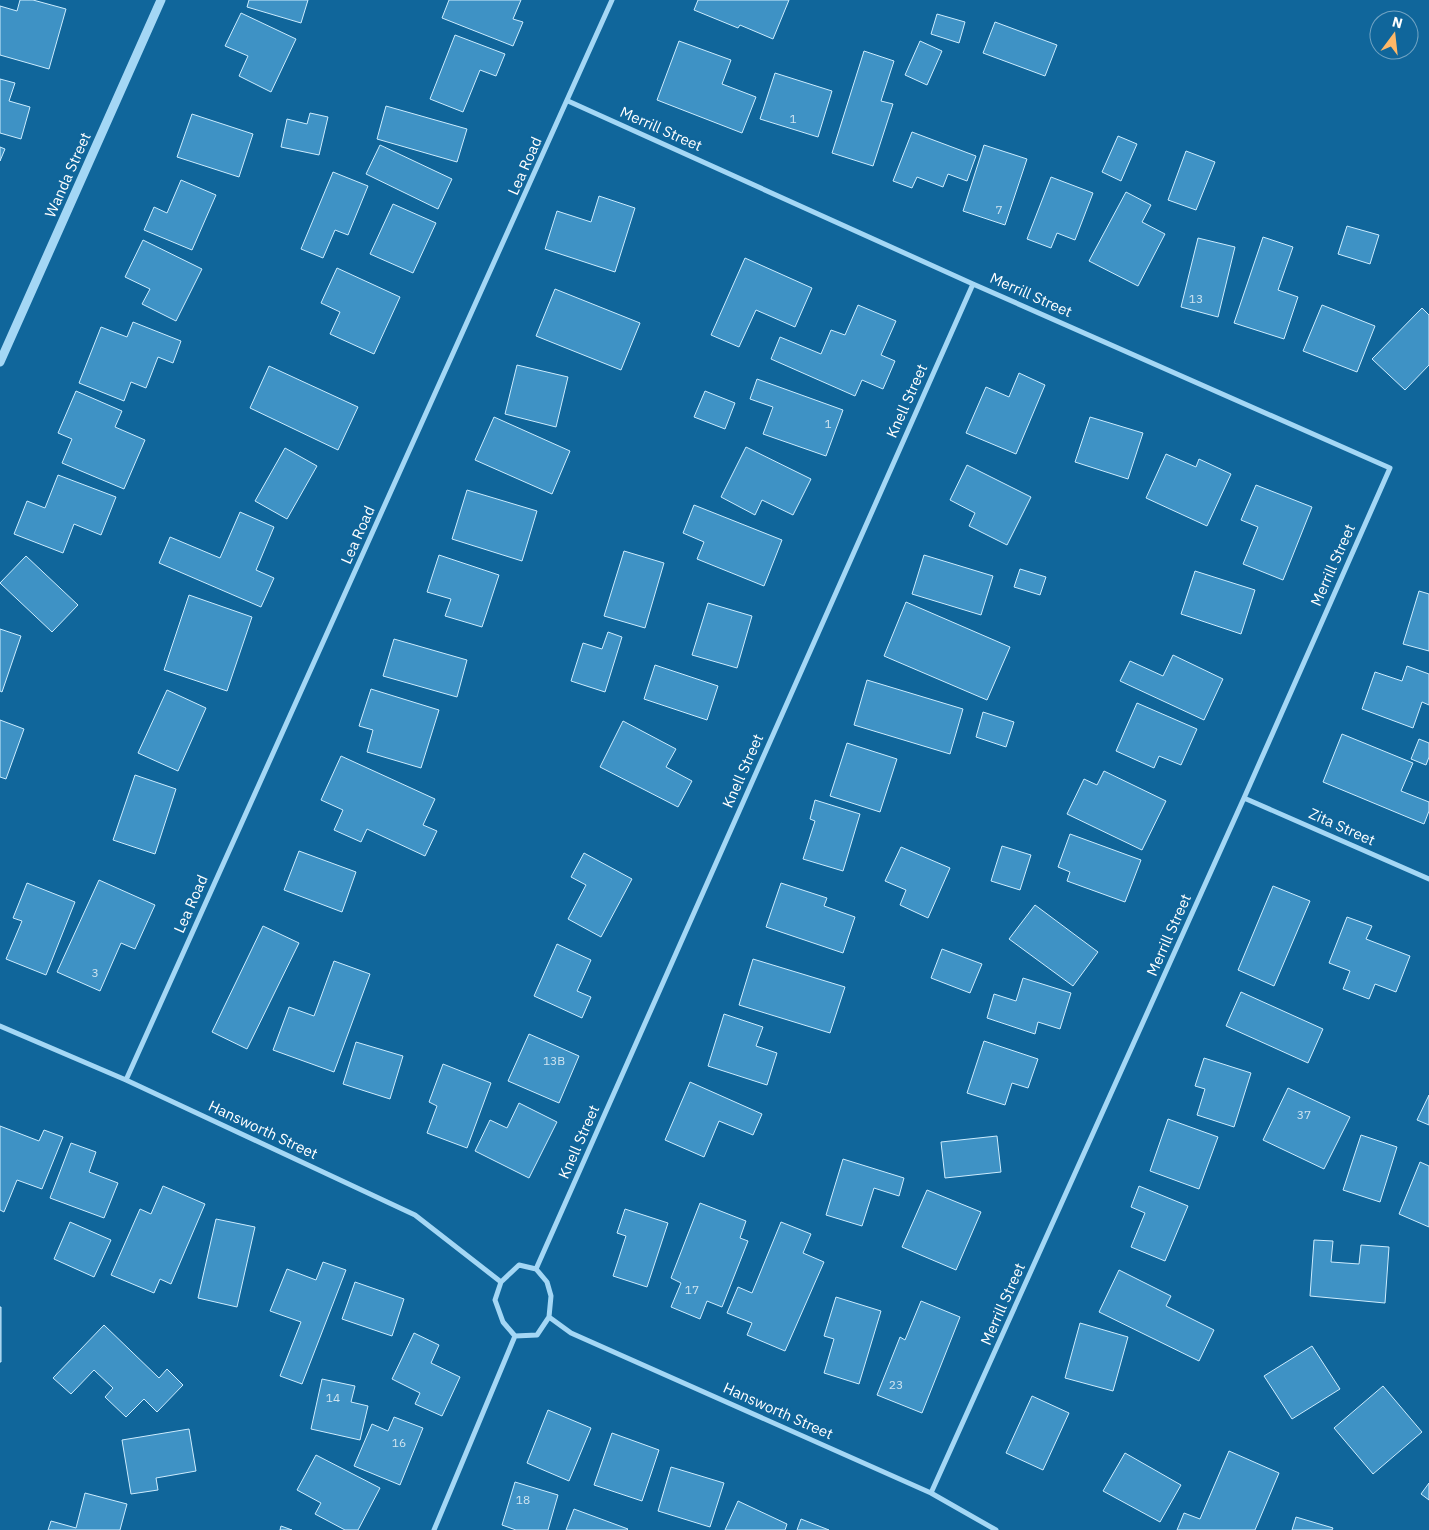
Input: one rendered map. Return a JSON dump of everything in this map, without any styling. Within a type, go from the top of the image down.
[{"type":"street","name":"Wanda Street","points":[[0,362],[161,0]]},
{"type":"street","name":"Lea Road","points":[[126,1080],[612,0]]},
{"type":"street","name":"Merrill Street","points":[[568,101],[973,284],[1390,468],[932,1493]]},
{"type":"street","name":"Knell Street","points":[[536,1270],[973,284]]},
{"type":"street","name":"Zita Street","points":[[1244,798],[1429,879]]},
{"type":"street","name":"Hansworth Street","points":[[0,1026],[126,1080],[415,1215],[501,1282]]},
{"type":"street","points":[[519,1265],[536,1270],[547,1282],[551,1296],[549,1317],[537,1335],[516,1336],[503,1322],[494,1300],[501,1282],[519,1265]]},
{"type":"street","name":"Hansworth Street","points":[[549,1317],[571,1333],[932,1493],[996,1530]]},
{"type":"street","points":[[434,1530],[516,1336]]},
{"type":"building","points":[[20,0],[33,0],[66,9],[49,69],[0,55],[0,6],[17,11]]},
{"type":"building","points":[[249,0],[308,0],[301,23],[247,7]]},
{"type":"building","points":[[449,0],[521,0],[513,19],[523,22],[513,46],[442,18]]},
{"type":"building","points":[[698,0],[789,0],[773,39],[740,25],[738,28],[694,10]]},
{"type":"building","points":[[241,13],[296,39],[271,92],[239,76],[248,56],[225,46]]},
{"type":"building","points":[[937,14],[965,22],[959,43],[931,34]]},
{"type":"building","points":[[995,22],[1057,45],[1045,76],[983,53]]},
{"type":"building","points":[[455,35],[505,54],[496,76],[480,70],[463,112],[430,99]]},
{"type":"building","points":[[679,41],[731,60],[722,84],[756,97],[742,133],[657,100]]},
{"type":"building","points":[[920,41],[942,51],[927,85],[905,75]]},
{"type":"building","points":[[864,51],[894,61],[881,101],[893,104],[873,166],[832,153]]},
{"type":"building","points":[[775,73],[832,91],[818,137],[760,119]]},
{"type":"building","points":[[0,79],[15,83],[9,101],[30,107],[21,139],[0,133]]},
{"type":"building","points":[[386,106],[467,129],[457,162],[377,139]]},
{"type":"building","points":[[310,113],[328,117],[319,155],[281,147],[287,119],[307,124]]},
{"type":"building","points":[[192,114],[253,134],[239,177],[177,157]]},
{"type":"building","points":[[912,132],[976,156],[967,181],[948,174],[943,187],[917,177],[912,188],[893,181]]},
{"type":"building","points":[[1118,136],[1137,144],[1121,181],[1102,172]]},
{"type":"building","points":[[380,145],[452,179],[438,209],[366,174]]},
{"type":"building","points":[[984,145],[1027,159],[1005,225],[963,211]]},
{"type":"building","points":[[0,147],[5,149],[0,161]]},
{"type":"building","points":[[1186,151],[1215,162],[1196,210],[1168,200]]},
{"type":"building","points":[[333,172],[368,186],[348,235],[335,230],[323,258],[301,249]]},
{"type":"building","points":[[1051,177],[1093,193],[1075,240],[1057,233],[1051,248],[1027,239]]},
{"type":"building","points":[[181,180],[216,195],[192,250],[144,230],[154,207],[167,213]]},
{"type":"building","points":[[1126,192],[1151,205],[1142,222],[1165,234],[1138,286],[1089,261]]},
{"type":"building","points":[[599,196],[635,208],[615,272],[545,249],[557,211],[591,222]]},
{"type":"building","points":[[393,204],[436,223],[413,273],[370,254]]},
{"type":"building","points":[[1347,226],[1379,235],[1370,264],[1338,254]]},
{"type":"building","points":[[1263,237],[1293,247],[1278,290],[1298,297],[1284,339],[1234,323]]},
{"type":"building","points":[[1198,238],[1235,247],[1218,317],[1181,307]]},
{"type":"building","points":[[143,240],[202,269],[176,321],[142,304],[150,289],[125,277]]},
{"type":"building","points":[[745,258],[812,288],[795,327],[756,310],[739,347],[711,335]]},
{"type":"building","points":[[337,268],[400,297],[374,354],[330,334],[340,312],[321,303]]},
{"type":"building","points":[[555,289],[640,323],[621,370],[536,336]]},
{"type":"building","points":[[858,305],[896,321],[881,355],[895,361],[883,389],[862,380],[855,396],[771,359],[780,337],[821,354],[831,330],[845,335]]},
{"type":"building","points":[[1322,305],[1375,326],[1357,372],[1303,351]]},
{"type":"building","points":[[1422,308],[1429,315],[1429,365],[1405,390],[1372,359]]},
{"type":"building","points":[[133,322],[181,341],[173,363],[158,357],[146,388],[131,382],[124,401],[79,383],[101,327],[127,337]]},
{"type":"building","points":[[517,365],[568,377],[556,427],[505,414]]},
{"type":"building","points":[[269,366],[358,407],[338,450],[250,408]]},
{"type":"building","points":[[1019,373],[1045,385],[1016,454],[966,433],[986,387],[1009,397]]},
{"type":"building","points":[[757,379],[843,410],[826,456],[763,434],[773,407],[750,399]]},
{"type":"building","points":[[76,391],[122,411],[115,427],[145,440],[124,489],[62,463],[72,439],[58,433]]},
{"type":"building","points":[[705,391],[735,403],[725,429],[694,417]]},
{"type":"building","points":[[494,417],[570,451],[552,494],[475,460]]},
{"type":"building","points":[[1090,417],[1143,433],[1128,479],[1075,462]]},
{"type":"building","points":[[746,447],[811,479],[793,515],[762,500],[755,515],[721,497]]},
{"type":"building","points":[[285,448],[317,466],[287,519],[255,501]]},
{"type":"building","points":[[1166,454],[1196,467],[1199,459],[1231,474],[1207,526],[1146,498]]},
{"type":"building","points":[[967,465],[1031,497],[1007,545],[969,526],[975,513],[950,500]]},
{"type":"building","points":[[58,475],[116,497],[101,535],[74,524],[63,553],[14,534],[27,501],[45,508]]},
{"type":"building","points":[[1256,485],[1312,507],[1283,580],[1243,564],[1258,527],[1241,520]]},
{"type":"building","points":[[467,490],[537,511],[522,561],[452,539]]},
{"type":"building","points":[[694,505],[782,540],[764,586],[697,559],[704,542],[683,533]]},
{"type":"building","points":[[240,512],[274,527],[256,570],[274,578],[261,607],[159,563],[170,537],[220,558]]},
{"type":"building","points":[[624,551],[664,563],[645,628],[604,616]]},
{"type":"building","points":[[439,555],[499,575],[482,627],[445,616],[451,599],[427,592]]},
{"type":"building","points":[[924,555],[993,576],[981,615],[912,594]]},
{"type":"building","points":[[26,556],[78,605],[52,632],[0,583]]},
{"type":"building","points":[[1020,569],[1046,577],[1040,595],[1014,587]]},
{"type":"building","points":[[1195,571],[1255,590],[1241,634],[1181,614]]},
{"type":"building","points":[[1419,591],[1429,594],[1429,651],[1403,644]]},
{"type":"building","points":[[189,595],[252,617],[227,691],[164,670]]},
{"type":"building","points":[[906,602],[1010,647],[987,700],[884,656]]},
{"type":"building","points":[[708,603],[752,616],[737,668],[692,655]]},
{"type":"building","points":[[0,629],[21,636],[2,692],[0,691]]},
{"type":"building","points":[[608,632],[622,637],[605,692],[571,681],[583,643],[602,649]]},
{"type":"building","points":[[394,639],[467,660],[457,697],[383,676]]},
{"type":"building","points":[[1173,655],[1223,679],[1204,720],[1120,681],[1130,661],[1163,676]]},
{"type":"building","points":[[655,665],[718,686],[707,720],[644,699]]},
{"type":"building","points":[[1407,666],[1429,674],[1429,705],[1422,702],[1413,728],[1362,709],[1375,672],[1402,681]]},
{"type":"building","points":[[867,680],[963,709],[950,754],[854,725]]},
{"type":"building","points":[[371,689],[439,710],[421,768],[367,752],[373,730],[359,726]]},
{"type":"building","points":[[167,690],[206,708],[178,771],[138,753]]},
{"type":"building","points":[[1137,703],[1197,729],[1181,765],[1159,756],[1154,768],[1116,751]]},
{"type":"building","points":[[983,712],[1014,722],[1006,747],[976,737]]},
{"type":"building","points":[[0,720],[24,729],[6,779],[0,777]]},
{"type":"building","points":[[623,721],[676,749],[666,767],[692,781],[678,807],[600,767]]},
{"type":"building","points":[[1342,734],[1413,763],[1401,791],[1429,802],[1429,811],[1424,824],[1323,782]]},
{"type":"building","points":[[1419,739],[1429,743],[1429,757],[1426,765],[1411,759]]},
{"type":"building","points":[[847,743],[897,759],[880,812],[830,796]]},
{"type":"building","points":[[341,756],[435,799],[423,825],[437,831],[425,856],[367,829],[361,842],[334,830],[343,810],[321,800]]},
{"type":"building","points":[[1104,771],[1166,801],[1142,850],[1067,814],[1084,779],[1097,785]]},
{"type":"building","points":[[135,775],[176,789],[155,854],[113,840]]},
{"type":"building","points":[[815,800],[860,814],[843,871],[803,859],[815,821],[810,819]]},
{"type":"building","points":[[1070,834],[1141,860],[1125,902],[1067,881],[1070,872],[1058,867]]},
{"type":"building","points":[[1002,846],[1031,855],[1020,890],[991,881]]},
{"type":"building","points":[[901,847],[950,868],[928,918],[900,905],[906,890],[885,881]]},
{"type":"building","points":[[299,851],[356,872],[342,912],[284,890]]},
{"type":"building","points":[[584,853],[632,879],[601,937],[568,919],[586,885],[571,877]]},
{"type":"building","points":[[99,880],[155,905],[135,949],[121,943],[100,991],[57,972]]},
{"type":"building","points":[[27,883],[75,902],[46,975],[6,959],[22,921],[13,918]]},
{"type":"building","points":[[781,883],[827,898],[824,906],[855,917],[843,953],[766,927]]},
{"type":"building","points":[[1273,886],[1310,901],[1274,986],[1238,970]]},
{"type":"building","points":[[1035,905],[1098,952],[1073,986],[1009,939]]},
{"type":"building","points":[[1347,917],[1372,926],[1366,939],[1410,956],[1396,992],[1375,984],[1369,999],[1343,989],[1350,971],[1329,963]]},
{"type":"building","points":[[263,926],[299,943],[247,1049],[212,1032]]},
{"type":"building","points":[[557,944],[591,960],[577,991],[591,997],[582,1018],[534,996]]},
{"type":"building","points":[[942,949],[982,964],[970,993],[931,978]]},
{"type":"building","points":[[753,959],[845,987],[830,1033],[739,1005]]},
{"type":"building","points":[[334,961],[370,974],[334,1072],[273,1050],[289,1007],[314,1016]]},
{"type":"building","points":[[1023,978],[1071,993],[1060,1029],[1038,1022],[1035,1034],[987,1018],[994,994],[1016,1001]]},
{"type":"building","points":[[1241,992],[1323,1029],[1308,1063],[1226,1026]]},
{"type":"building","points":[[724,1014],[763,1027],[756,1046],[777,1053],[767,1085],[708,1066]]},
{"type":"building","points":[[529,1034],[579,1056],[559,1103],[508,1081]]},
{"type":"building","points":[[984,1041],[1038,1059],[1028,1088],[1012,1083],[1005,1105],[967,1093]]},
{"type":"building","points":[[356,1042],[403,1056],[390,1099],[343,1084]]},
{"type":"building","points":[[1204,1058],[1251,1073],[1234,1127],[1197,1115],[1205,1089],[1195,1086]]},
{"type":"building","points":[[443,1064],[491,1083],[467,1148],[427,1133],[437,1106],[429,1102]]},
{"type":"building","points":[[690,1082],[762,1114],[753,1135],[719,1121],[704,1157],[665,1140]]},
{"type":"building","points":[[1288,1088],[1350,1117],[1324,1169],[1263,1140]]},
{"type":"building","points":[[1429,1095],[1429,1125],[1417,1120]]},
{"type":"building","points":[[519,1103],[557,1122],[529,1178],[475,1151],[490,1120],[507,1128]]},
{"type":"building","points":[[1168,1119],[1218,1137],[1199,1189],[1150,1171]]},
{"type":"building","points":[[0,1126],[39,1141],[44,1130],[63,1137],[42,1189],[17,1180],[4,1212],[0,1210]]},
{"type":"building","points":[[1361,1135],[1397,1147],[1380,1202],[1343,1190]]},
{"type":"building","points":[[997,1136],[1001,1172],[945,1178],[941,1142]]},
{"type":"building","points":[[71,1143],[96,1152],[89,1172],[118,1183],[104,1218],[50,1198]]},
{"type":"building","points":[[843,1159],[904,1178],[899,1196],[874,1188],[862,1226],[826,1215]]},
{"type":"building","points":[[1420,1162],[1429,1166],[1429,1227],[1399,1214]]},
{"type":"building","points":[[163,1186],[205,1204],[171,1284],[160,1279],[154,1293],[111,1275],[140,1209],[151,1214]]},
{"type":"building","points":[[1139,1186],[1188,1206],[1165,1261],[1131,1247],[1145,1213],[1131,1207]]},
{"type":"building","points":[[927,1190],[981,1212],[956,1270],[902,1247]]},
{"type":"building","points":[[700,1203],[746,1221],[740,1238],[748,1241],[722,1307],[707,1301],[700,1319],[671,1307],[681,1283],[671,1278]]},
{"type":"building","points":[[625,1209],[668,1223],[647,1287],[613,1276],[626,1236],[617,1233]]},
{"type":"building","points":[[216,1219],[255,1227],[237,1307],[198,1298]]},
{"type":"building","points":[[70,1222],[111,1240],[94,1277],[54,1259]]},
{"type":"building","points":[[781,1222],[811,1234],[803,1253],[824,1262],[785,1351],[747,1335],[752,1323],[727,1313],[738,1287],[752,1293]]},
{"type":"building","points":[[1314,1240],[1333,1241],[1331,1262],[1359,1264],[1361,1245],[1389,1247],[1385,1303],[1310,1296]]},
{"type":"building","points":[[323,1262],[346,1270],[302,1384],[280,1376],[301,1322],[270,1311],[287,1269],[316,1280]]},
{"type":"building","points":[[1119,1270],[1171,1296],[1166,1306],[1214,1330],[1199,1361],[1099,1312]]},
{"type":"building","points":[[355,1282],[404,1299],[392,1336],[342,1319]]},
{"type":"building","points":[[836,1297],[881,1311],[859,1384],[824,1373],[834,1339],[824,1336]]},
{"type":"building","points":[[921,1301],[960,1317],[922,1413],[877,1395],[900,1337],[905,1340]]},
{"type":"building","points":[[0,1307],[1,1362],[0,1362]]},
{"type":"building","points":[[1080,1323],[1128,1337],[1113,1391],[1065,1378]]},
{"type":"building","points":[[104,1325],[159,1378],[167,1369],[183,1385],[157,1412],[144,1399],[126,1417],[105,1397],[113,1388],[94,1370],[71,1394],[53,1378]]},
{"type":"building","points":[[414,1333],[439,1345],[431,1363],[460,1377],[442,1416],[415,1404],[420,1393],[392,1379]]},
{"type":"building","points":[[1312,1346],[1340,1389],[1292,1419],[1264,1376]]},
{"type":"building","points":[[322,1379],[355,1386],[351,1402],[368,1406],[360,1440],[311,1429]]},
{"type":"building","points":[[1383,1386],[1422,1432],[1373,1474],[1334,1428]]},
{"type":"building","points":[[1032,1396],[1069,1413],[1043,1470],[1006,1453]]},
{"type":"building","points":[[548,1410],[591,1428],[569,1481],[527,1463]]},
{"type":"building","points":[[394,1417],[423,1428],[400,1485],[354,1466],[372,1424],[388,1431]]},
{"type":"building","points":[[189,1429],[196,1471],[156,1478],[158,1490],[131,1494],[122,1440]]},
{"type":"building","points":[[612,1433],[659,1450],[642,1501],[594,1485]]},
{"type":"building","points":[[1229,1451],[1279,1473],[1255,1530],[1177,1530],[1184,1513],[1200,1519]]},
{"type":"building","points":[[1125,1453],[1181,1485],[1160,1522],[1103,1491]]},
{"type":"building","points":[[316,1455],[380,1488],[358,1530],[345,1530],[315,1514],[321,1503],[297,1490]]},
{"type":"building","points":[[671,1467],[724,1483],[710,1527],[658,1511]]},
{"type":"building","points":[[515,1482],[558,1495],[548,1530],[516,1530],[502,1525]]},
{"type":"building","points":[[1429,1483],[1429,1500],[1421,1494]]},
{"type":"building","points":[[85,1493],[127,1504],[120,1530],[48,1530],[51,1521],[76,1528]]},
{"type":"building","points":[[738,1501],[787,1524],[785,1530],[725,1530]]},
{"type":"building","points":[[574,1509],[628,1529],[566,1530]]},
{"type":"building","points":[[1296,1517],[1333,1528],[1332,1530],[1292,1530]]},
{"type":"building","points":[[801,1519],[829,1530],[797,1530]]},
{"type":"building","points":[[281,1526],[292,1530],[280,1530]]}]
